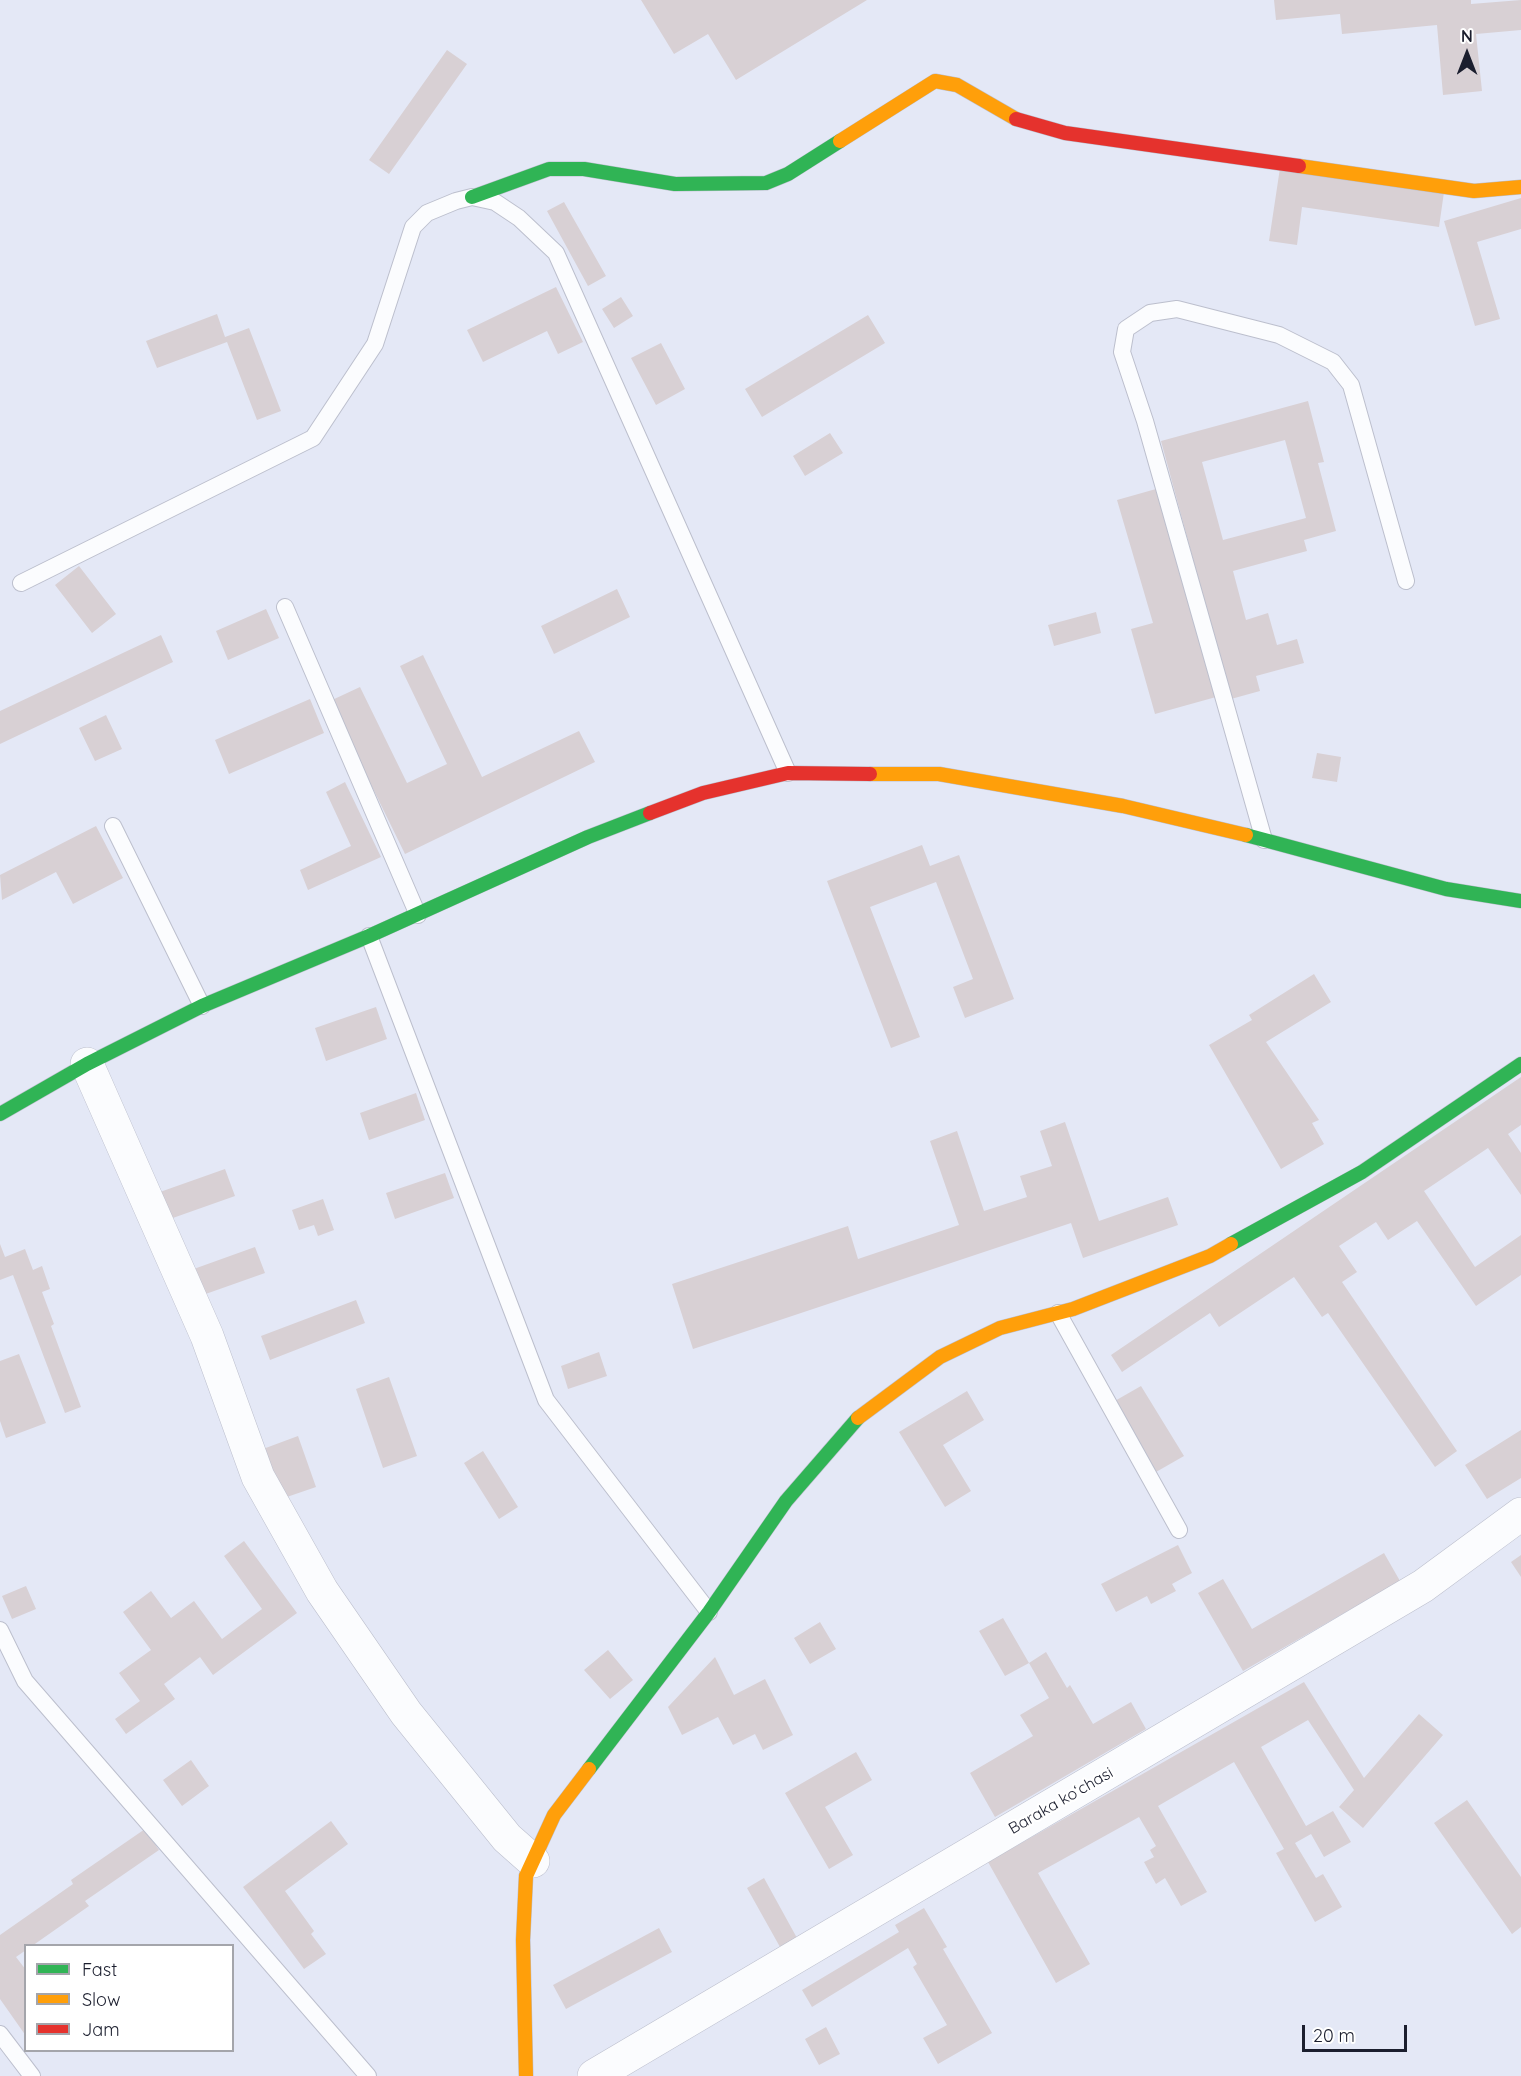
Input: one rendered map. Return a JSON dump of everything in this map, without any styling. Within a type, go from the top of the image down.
[{"type":"street","points":[[472,197],[549,169],[584,170],[675,184],[766,183],[788,174],[934,81],[957,85],[1023,123],[1065,133],[1474,191],[1521,187]]},
{"type":"street","points":[[0,1114],[87,1064],[202,1006],[418,915],[588,837],[703,793],[788,773],[939,774],[1123,806],[1264,840],[1446,889],[1521,901]]},
{"type":"street","points":[[87,1064],[207,1336],[258,1477],[322,1592],[406,1713],[507,1838],[533,1861]]},
{"type":"street","points":[[526,2076],[523,1940],[526,1876],[554,1815],[709,1612],[786,1501],[862,1414],[940,1357],[1000,1328],[1058,1313],[1210,1256],[1362,1172],[1521,1064]]},
{"type":"street","name":"Baraka koʻchasi","points":[[594,2076],[1423,1586],[1521,1514]]},
{"type":"lane","points":[[21,583],[313,438],[375,344],[414,227],[427,213],[472,197],[495,202],[519,218],[556,253],[788,773]]},
{"type":"lane","points":[[1264,840],[1148,433],[1122,352],[1126,329],[1150,313],[1177,309],[1279,335],[1333,362],[1351,385],[1406,581]]},
{"type":"lane","points":[[285,608],[418,915]]},
{"type":"lane","points":[[113,826],[202,1006]]},
{"type":"lane","points":[[369,936],[546,1400],[709,1612]]},
{"type":"lane","points":[[1058,1313],[1179,1530]]},
{"type":"lane","points":[[0,1630],[25,1681],[368,2076]]},
{"type":"lane","points":[[0,2034],[32,2076]]},
{"type":"building","points":[[641,0],[867,0],[736,80],[708,34],[674,54]]},
{"type":"building","points":[[1274,0],[1471,0],[1471,4],[1521,0],[1521,30],[1476,34],[1482,91],[1443,95],[1437,25],[1342,34],[1340,14],[1276,20]]},
{"type":"building","points":[[447,50],[467,64],[389,174],[369,160]]},
{"type":"building","points":[[1280,168],[1444,192],[1439,227],[1302,207],[1297,245],[1269,241]]},
{"type":"building","points":[[1521,198],[1521,229],[1477,242],[1500,319],[1475,326],[1444,221]]},
{"type":"building","points":[[564,202],[606,276],[588,286],[547,211]]},
{"type":"building","points":[[556,287],[583,342],[558,354],[547,331],[483,362],[467,330]]},
{"type":"building","points":[[621,297],[633,316],[614,328],[602,309]]},
{"type":"building","points":[[217,314],[225,337],[249,328],[281,411],[257,420],[227,342],[157,368],[146,341]]},
{"type":"building","points":[[868,315],[885,343],[762,417],[745,389]]},
{"type":"building","points":[[661,343],[685,389],[656,405],[631,358]]},
{"type":"building","points":[[1308,401],[1324,462],[1318,463],[1336,531],[1304,540],[1307,551],[1233,571],[1246,620],[1268,613],[1277,645],[1297,639],[1304,663],[1256,676],[1260,691],[1231,699],[1161,441]],"holes":[[[1285,440],[1306,518],[1223,540],[1202,462]]]},
{"type":"building","points":[[830,433],[843,453],[805,476],[793,456]]},
{"type":"building","points":[[1156,489],[1216,697],[1155,714],[1131,629],[1153,623],[1117,500]]},
{"type":"building","points":[[79,566],[116,614],[92,633],[55,585]]},
{"type":"building","points":[[617,589],[630,617],[554,654],[541,626]]},
{"type":"building","points":[[266,609],[279,638],[228,660],[216,631]]},
{"type":"building","points":[[1096,612],[1101,633],[1054,646],[1048,625]]},
{"type":"building","points":[[161,635],[173,662],[0,744],[0,711]]},
{"type":"building","points":[[423,655],[482,777],[579,731],[595,762],[405,854],[330,701],[360,687],[407,783],[447,764],[400,666]]},
{"type":"building","points":[[310,699],[324,733],[229,774],[215,740]]},
{"type":"building","points":[[106,715],[122,749],[95,761],[79,728]]},
{"type":"building","points":[[1317,753],[1341,757],[1337,782],[1312,778]]},
{"type":"building","points":[[345,782],[381,857],[308,890],[300,870],[351,846],[326,792]]},
{"type":"building","points":[[96,826],[123,878],[73,904],[56,872],[2,900],[0,875]]},
{"type":"building","points":[[922,845],[930,866],[959,855],[1014,999],[965,1018],[953,987],[973,979],[936,882],[870,907],[920,1037],[891,1048],[827,881]]},
{"type":"building","points":[[1314,974],[1331,1002],[1266,1042],[1319,1120],[1312,1123],[1324,1144],[1281,1169],[1209,1045],[1252,1020],[1249,1015]]},
{"type":"building","points":[[376,1007],[387,1039],[326,1061],[315,1028]]},
{"type":"building","points":[[1521,1077],[1521,1125],[1508,1134],[1521,1153],[1521,1195],[1488,1148],[1424,1191],[1475,1267],[1521,1235],[1521,1275],[1476,1306],[1417,1221],[1388,1240],[1376,1222],[1339,1246],[1357,1272],[1342,1282],[1457,1451],[1435,1467],[1328,1313],[1322,1317],[1294,1277],[1219,1327],[1210,1313],[1122,1372],[1111,1355]]},
{"type":"building","points":[[416,1093],[425,1120],[369,1140],[360,1113]]},
{"type":"building","points":[[1065,1122],[1099,1221],[1168,1197],[1178,1225],[1083,1258],[1071,1223],[693,1349],[672,1284],[848,1226],[858,1259],[959,1225],[930,1141],[957,1131],[984,1211],[1027,1197],[1020,1176],[1052,1166],[1040,1131]]},
{"type":"building","points":[[225,1169],[235,1196],[170,1219],[160,1192]]},
{"type":"building","points":[[445,1173],[454,1198],[395,1219],[386,1193]]},
{"type":"building","points":[[323,1199],[334,1230],[318,1236],[314,1225],[299,1230],[292,1210]]},
{"type":"building","points":[[0,1244],[5,1257],[25,1249],[33,1270],[42,1266],[50,1289],[42,1292],[54,1324],[51,1326],[81,1407],[65,1413],[13,1275],[0,1280]]},
{"type":"building","points":[[255,1247],[265,1273],[200,1296],[191,1270]]},
{"type":"building","points":[[356,1300],[365,1323],[270,1360],[261,1336]]},
{"type":"building","points":[[599,1352],[607,1376],[568,1389],[561,1366]]},
{"type":"building","points":[[19,1354],[46,1423],[6,1438],[0,1421],[0,1361]]},
{"type":"building","points":[[389,1377],[417,1456],[383,1468],[356,1389]]},
{"type":"building","points":[[1141,1386],[1184,1456],[1156,1472],[1113,1402]]},
{"type":"building","points":[[967,1391],[984,1420],[943,1445],[971,1491],[945,1507],[899,1432]]},
{"type":"building","points":[[1521,1430],[1521,1478],[1487,1499],[1465,1465]]},
{"type":"building","points":[[298,1436],[316,1487],[281,1499],[263,1449]]},
{"type":"building","points":[[483,1451],[518,1507],[499,1519],[464,1463]]},
{"type":"building","points":[[244,1541],[297,1613],[213,1675],[200,1657],[164,1684],[175,1699],[126,1734],[115,1719],[140,1701],[119,1673],[151,1650],[123,1612],[151,1591],[171,1618],[194,1601],[222,1639],[262,1609],[224,1556]]},
{"type":"building","points":[[1178,1545],[1192,1573],[1172,1584],[1176,1591],[1151,1604],[1147,1596],[1116,1612],[1101,1584]]},
{"type":"building","points":[[1384,1553],[1400,1581],[1243,1671],[1198,1593],[1223,1579],[1252,1629]]},
{"type":"building","points":[[1521,1555],[1521,1577],[1511,1562]]},
{"type":"building","points":[[26,1586],[36,1609],[12,1619],[2,1596]]},
{"type":"building","points":[[1003,1618],[1029,1663],[1005,1676],[979,1631]]},
{"type":"building","points":[[820,1622],[836,1649],[810,1664],[794,1638]]},
{"type":"building","points":[[608,1650],[633,1680],[610,1699],[584,1670]]},
{"type":"building","points":[[1046,1652],[1067,1688],[1070,1685],[1093,1724],[1131,1702],[1146,1729],[995,1817],[970,1773],[1033,1736],[1020,1715],[1049,1698],[1029,1663]]},
{"type":"building","points":[[715,1657],[734,1695],[765,1679],[793,1735],[763,1750],[755,1734],[733,1745],[718,1717],[682,1735],[668,1707]]},
{"type":"building","points":[[1304,1682],[1364,1778],[1419,1714],[1443,1735],[1363,1828],[1339,1807],[1354,1790],[1308,1720],[1261,1747],[1306,1826],[1333,1811],[1351,1842],[1324,1857],[1311,1834],[1295,1843],[1316,1878],[1323,1874],[1342,1907],[1315,1922],[1276,1853],[1284,1849],[1234,1762],[1158,1806],[1207,1892],[1181,1906],[1165,1878],[1156,1884],[1144,1862],[1154,1857],[1150,1850],[1156,1846],[1139,1817],[1038,1873],[1090,1964],[1056,1983],[988,1862]]},
{"type":"building","points":[[856,1752],[872,1780],[825,1807],[853,1855],[829,1869],[785,1793]]},
{"type":"building","points":[[191,1760],[209,1786],[182,1806],[163,1780]]},
{"type":"building","points":[[1467,1800],[1521,1877],[1521,1927],[1512,1934],[1434,1823]]},
{"type":"building","points":[[331,1821],[348,1844],[285,1891],[314,1931],[311,1934],[326,1954],[304,1969],[243,1887]]},
{"type":"building","points":[[145,1829],[159,1850],[85,1901],[89,1906],[35,1944],[24,1944],[24,1951],[16,1957],[24,1967],[24,2033],[0,1999],[0,1935],[73,1884],[71,1880]]},
{"type":"building","points":[[764,1878],[797,1938],[780,1947],[747,1888]]},
{"type":"building","points":[[924,1908],[947,1947],[943,1949],[992,2033],[938,2064],[923,2038],[947,2025],[913,1967],[917,1964],[908,1948],[812,2007],[802,1990],[899,1932],[895,1925]]},
{"type":"building","points":[[659,1928],[672,1952],[566,2009],[553,1985]]},
{"type":"building","points":[[826,2027],[840,2054],[819,2065],[805,2039]]},
{"type":"traffic: fast","points":[[472,197],[549,169],[584,169],[675,184],[766,183],[788,174],[840,141]]},
{"type":"traffic: fast","points":[[0,1114],[87,1064],[202,1006],[369,936],[588,837],[650,813]]},
{"type":"traffic: fast","points":[[1246,835],[1446,889],[1521,901]]},
{"type":"traffic: fast","points":[[1231,1244],[1362,1172],[1521,1064]]},
{"type":"traffic: fast","points":[[589,1769],[709,1612],[786,1501],[858,1418]]},
{"type":"traffic: slow","points":[[840,141],[935,81],[957,85],[1016,119]]},
{"type":"traffic: slow","points":[[1299,166],[1474,191],[1521,187]]},
{"type":"traffic: slow","points":[[870,774],[939,774],[1123,806],[1246,835]]},
{"type":"traffic: slow","points":[[858,1418],[940,1357],[1000,1328],[1073,1309],[1210,1256],[1231,1244]]},
{"type":"traffic: slow","points":[[526,2076],[523,1940],[526,1876],[554,1815],[589,1769]]},
{"type":"traffic: jam","points":[[1016,119],[1065,133],[1299,166]]},
{"type":"traffic: jam","points":[[650,813],[703,793],[788,773],[870,774]]}]
